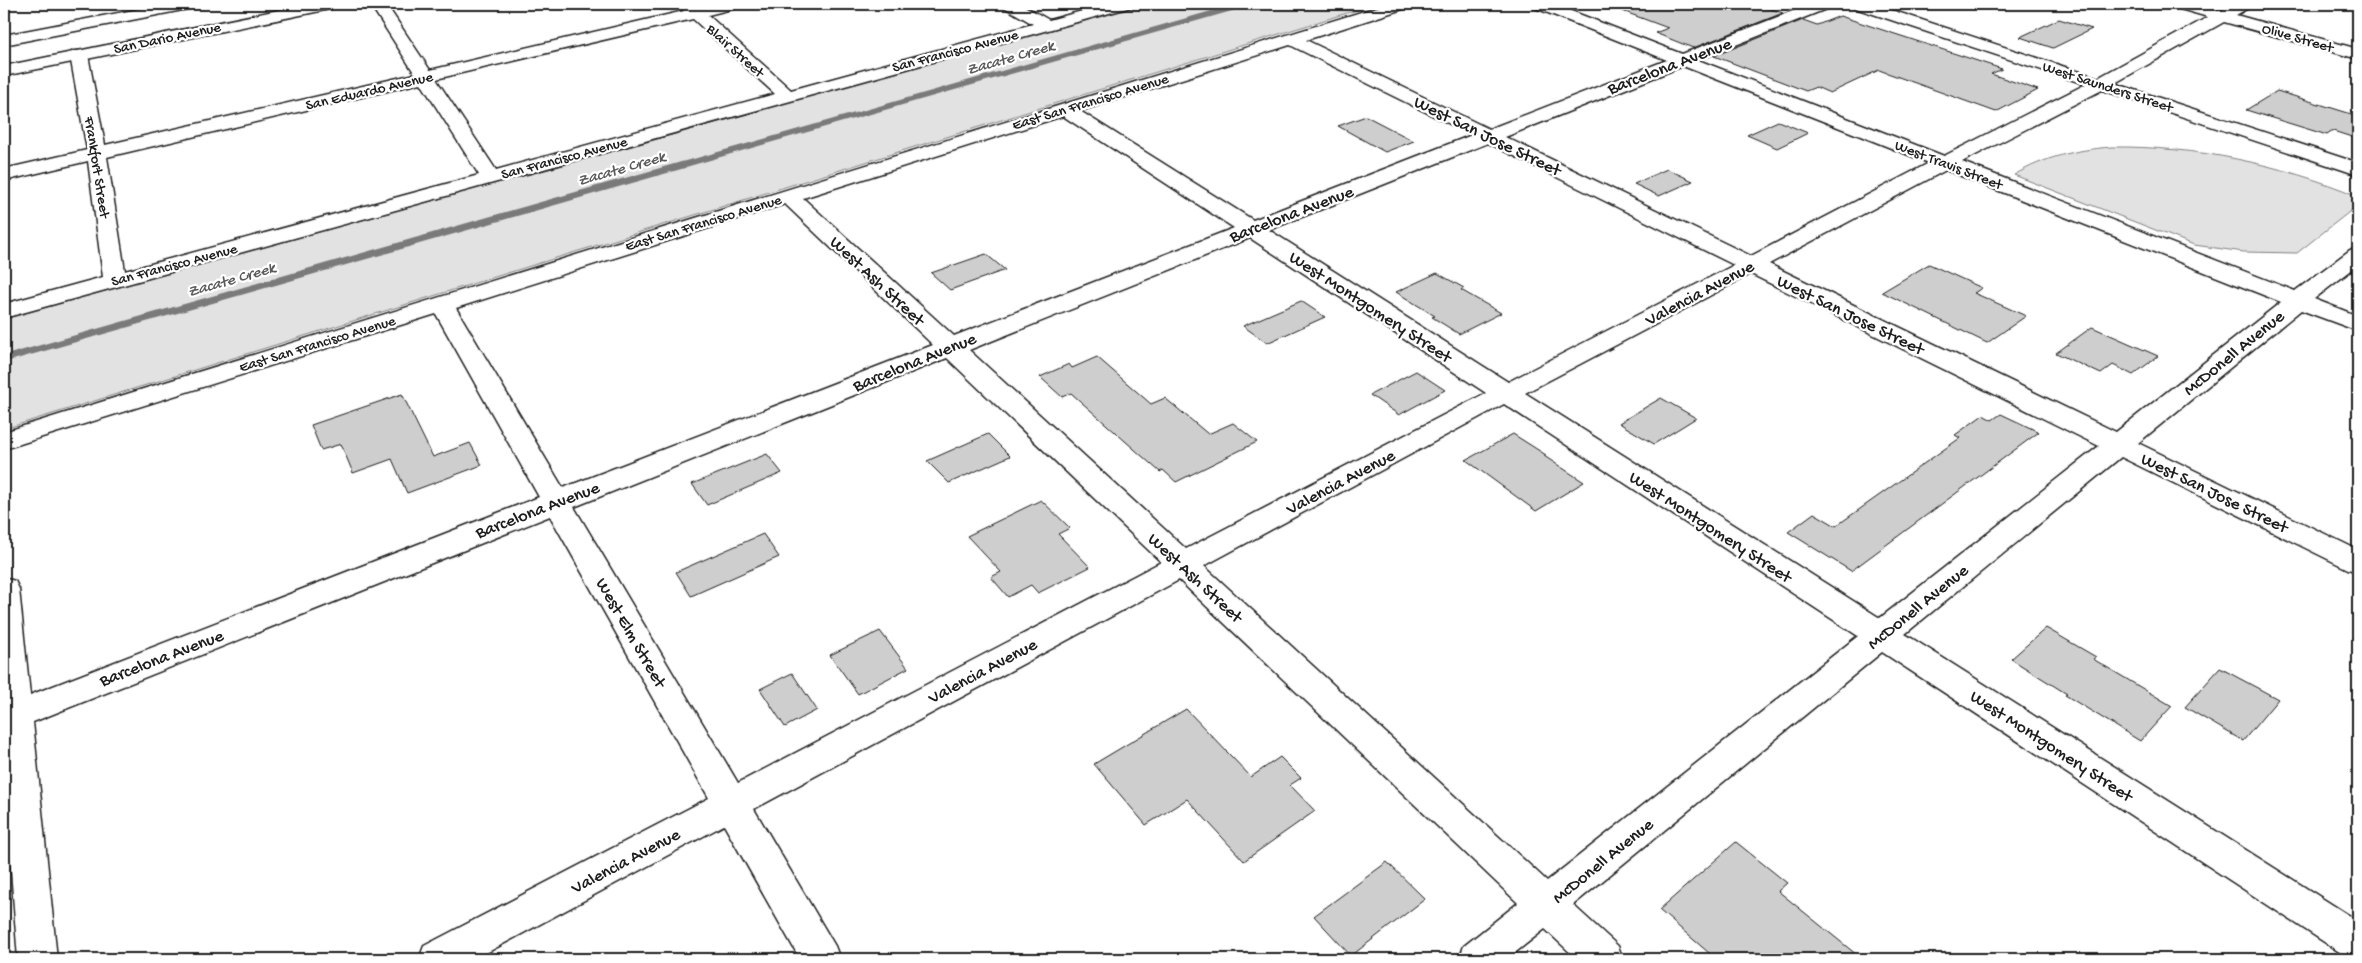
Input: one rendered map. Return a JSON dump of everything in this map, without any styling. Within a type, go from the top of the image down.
[{"type":"main road","points":[[4,26],[117,4]]},
{"type":"main road","points":[[4,40],[188,4]]},
{"type":"main road","points":[[95,22],[199,4]]},
{"type":"main road","name":"San Dario Avenue","points":[[4,70],[330,4]]},
{"type":"main road","points":[[378,4],[491,177]]},
{"type":"main road","name":"San Eduardo Avenue","points":[[4,175],[425,76],[690,8],[734,4]]},
{"type":"main road","points":[[1010,4],[1047,25]]},
{"type":"main road","name":"San Francisco Avenue","points":[[4,311],[1125,4]]},
{"type":"main road","name":"East San Francisco Avenue","points":[[4,441],[1403,4]]},
{"type":"main road","name":"West Travis Street","points":[[1539,4],[2358,324]]},
{"type":"main road","name":"Barcelona Avenue","points":[[10,717],[1250,228],[1825,4]]},
{"type":"main road","name":"West Saunders Street","points":[[1858,4],[2358,169]]},
{"type":"main road","name":"Olive Street","points":[[2179,4],[2232,10],[2358,54]]},
{"type":"main road","points":[[1776,6],[1799,15]]},
{"type":"main road","name":"Blair Street","points":[[690,8],[788,96]]},
{"type":"main road","name":"Valencia Avenue","points":[[438,959],[1506,393],[2100,84],[2232,10]]},
{"type":"main road","name":"West San Jose Street","points":[[1291,39],[2358,562]]},
{"type":"main road","name":"Frankfort Street","points":[[79,55],[97,153],[115,280]]},
{"type":"main road","name":"West Montgomery Street","points":[[1065,109],[2358,942]]},
{"type":"main road","name":"West Ash Street","points":[[788,195],[1604,959]]},
{"type":"main road","name":"McDonell Avenue","points":[[1478,959],[2298,301],[2358,255]]},
{"type":"main road","name":"West Elm Street","points":[[442,304],[821,959]]},
{"type":"main road","points":[[4,589],[10,717],[37,959]]},
{"type":"shaded area","points":[[1147,4],[1376,4],[4,429],[4,319]]},
{"type":"shaded area","points":[[2111,147],[2174,150],[2237,159],[2268,166],[2358,196],[2358,205],[2297,253],[2244,252],[2194,245],[2014,175],[2037,163],[2061,155]]},
{"type":"building","points":[[1610,4],[1757,4],[1783,13],[1693,48],[1655,33],[1668,28],[1609,6]]},
{"type":"building","points":[[1840,16],[2002,69],[1991,74],[2038,90],[1996,112],[1879,70],[1830,93],[1816,87],[1806,91],[1714,56],[1803,20],[1817,25]]},
{"type":"building","points":[[2059,19],[2092,29],[2053,48],[2020,37]]},
{"type":"building","points":[[2277,91],[2358,116],[2358,139],[2333,131],[2327,135],[2246,110]]},
{"type":"building","points":[[1366,116],[1414,141],[1385,152],[1338,126]]},
{"type":"building","points":[[1778,121],[1808,133],[1777,148],[1747,135]]},
{"type":"building","points":[[1667,169],[1693,181],[1659,196],[1634,184]]},
{"type":"building","points":[[986,254],[1005,270],[950,290],[931,273]]},
{"type":"building","points":[[1929,264],[1982,288],[1974,293],[2026,316],[1987,343],[1882,292]]},
{"type":"building","points":[[1437,273],[1464,288],[1461,290],[1501,313],[1459,334],[1432,317],[1435,316],[1396,292]]},
{"type":"building","points":[[1301,301],[1325,317],[1267,343],[1243,326]]},
{"type":"building","points":[[2092,327],[2158,356],[2133,375],[2113,365],[2101,374],[2056,353]]},
{"type":"building","points":[[1097,357],[1151,404],[1165,398],[1208,434],[1233,423],[1257,442],[1176,482],[1163,470],[1160,472],[1071,393],[1062,397],[1040,377],[1069,364],[1072,368]]},
{"type":"building","points":[[1416,371],[1445,390],[1399,415],[1370,395]]},
{"type":"building","points":[[402,394],[433,457],[470,443],[482,465],[407,493],[392,459],[353,473],[341,444],[321,450],[311,425]]},
{"type":"building","points":[[1661,398],[1696,418],[1654,444],[1619,423]]},
{"type":"building","points":[[2001,414],[2039,432],[1851,571],[1788,532],[1814,513],[1836,526],[1960,438],[1955,435],[1983,415],[1992,420]]},
{"type":"building","points":[[988,434],[1010,456],[949,483],[927,461]]},
{"type":"building","points":[[1513,434],[1584,482],[1536,511],[1466,460]]},
{"type":"building","points":[[767,454],[782,473],[707,505],[692,484]]},
{"type":"building","points":[[1041,500],[1070,528],[1058,534],[1090,567],[1038,593],[1031,585],[1008,597],[991,577],[1001,572],[967,536]]},
{"type":"building","points":[[763,534],[779,557],[691,596],[676,572]]},
{"type":"building","points":[[2046,628],[2096,657],[2093,659],[2172,706],[2140,741],[2065,695],[2067,694],[2011,659]]},
{"type":"building","points":[[880,631],[908,668],[858,694],[830,655]]},
{"type":"building","points":[[2220,668],[2278,699],[2243,741],[2185,707]]},
{"type":"building","points":[[792,673],[817,710],[785,727],[760,689]]},
{"type":"building","points":[[1186,709],[1251,777],[1280,757],[1301,778],[1290,785],[1315,811],[1244,861],[1187,799],[1146,825],[1094,764]]},
{"type":"building","points":[[1736,842],[1787,883],[1778,891],[1862,959],[1716,959],[1659,910]]},
{"type":"building","points":[[1387,862],[1425,899],[1351,956],[1314,916]]},
{"type":"waterway","name":"Zacate Creek","points":[[679,166],[1246,4]]},
{"type":"waterway","name":"Zacate Creek","points":[[4,359],[683,165]]}]
